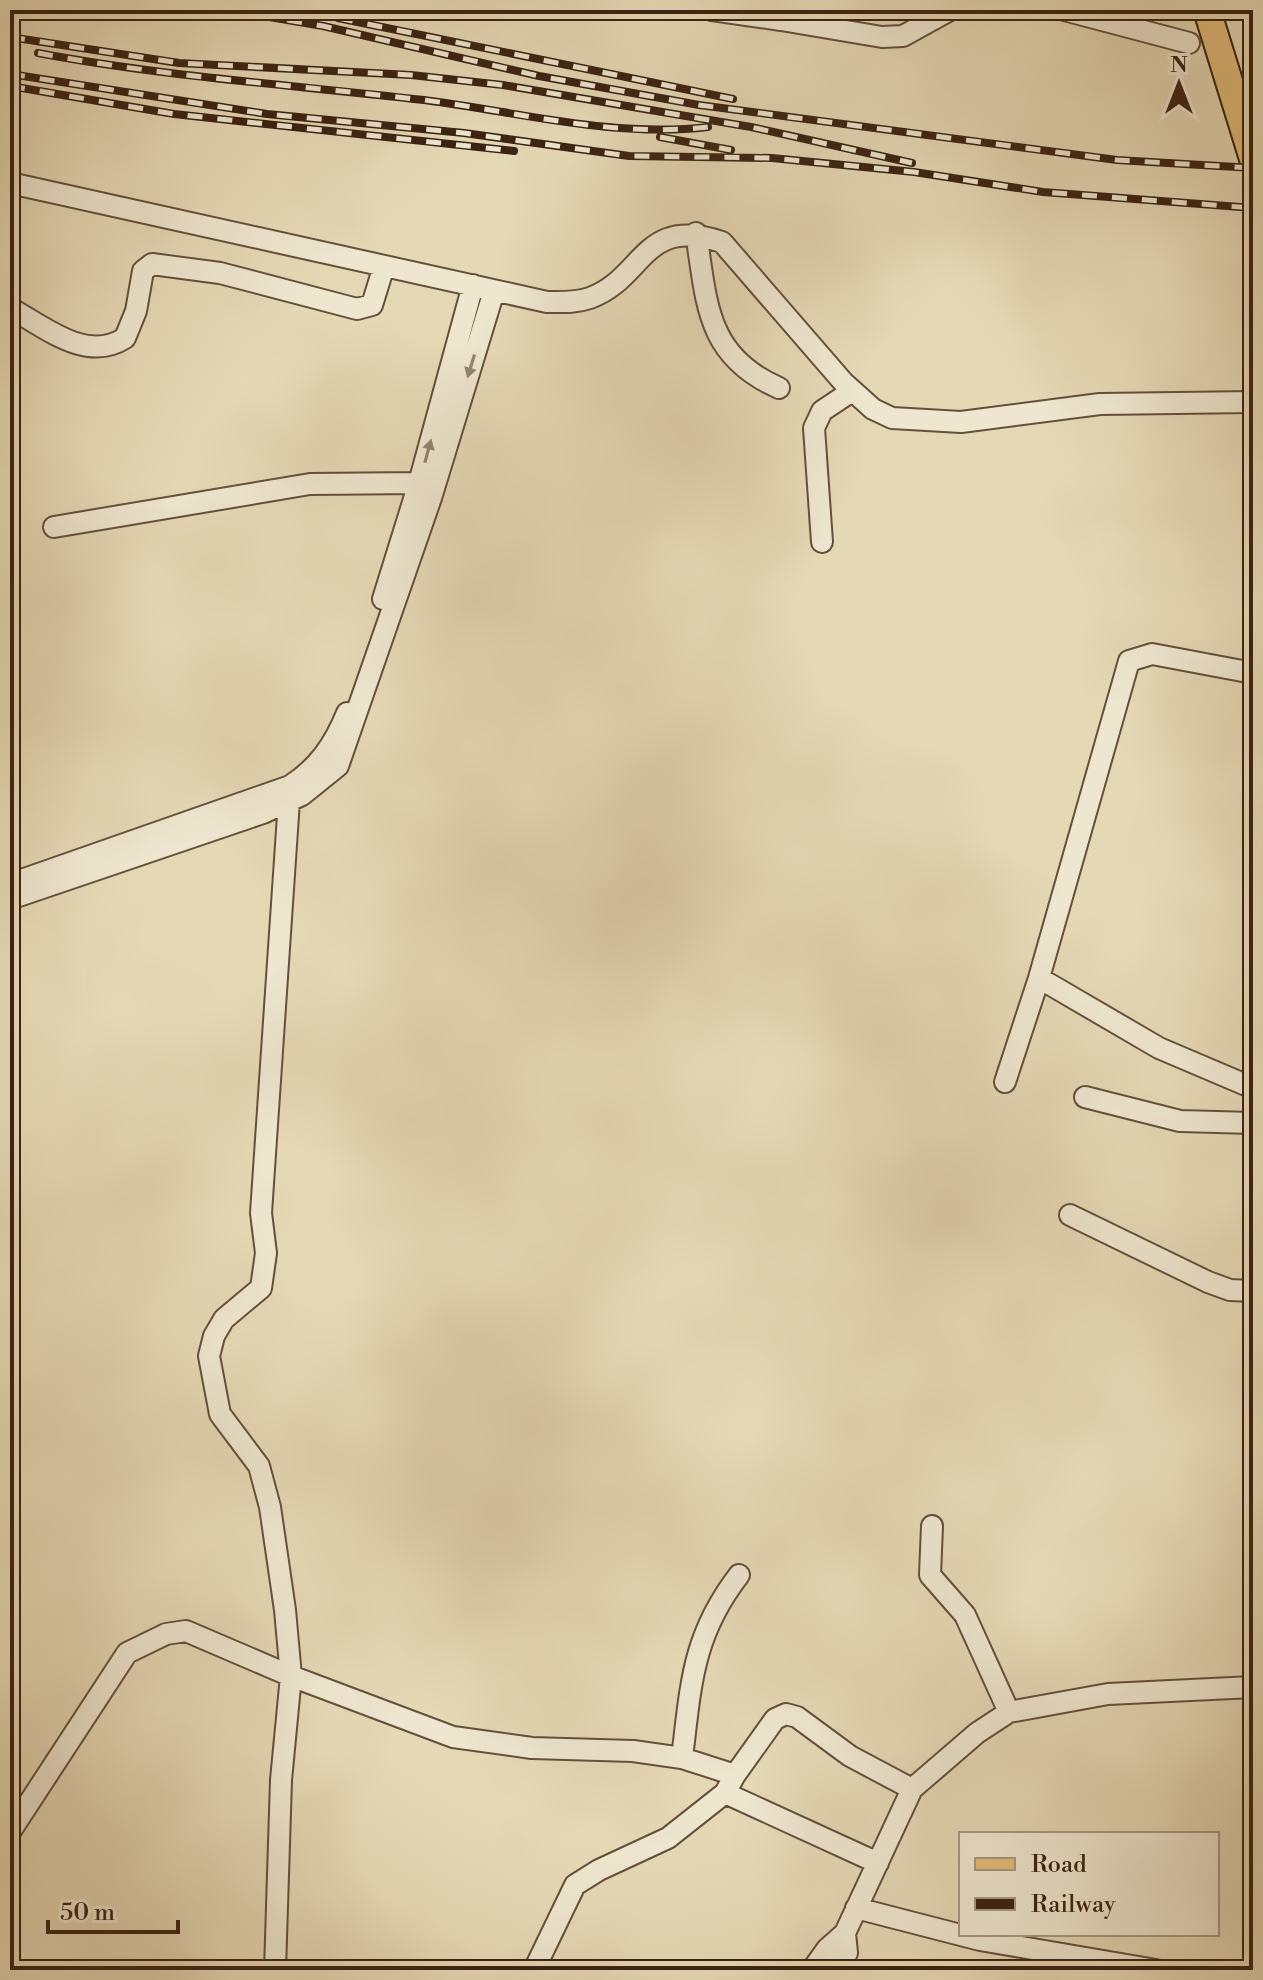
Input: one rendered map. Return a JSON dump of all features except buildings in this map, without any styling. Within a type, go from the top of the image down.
[{"type":"main road","points":[[1207,10],[1253,159]]},
{"type":"street","points":[[712,10],[785,15],[882,37],[903,36],[950,10]]},
{"type":"street","points":[[1064,10],[1189,43]]},
{"type":"street","points":[[10,183],[547,302],[591,298],[610,286],[641,254],[661,241],[696,233],[722,242],[852,391],[873,409],[892,418],[917,422],[961,422],[1100,404],[1253,402]]},
{"type":"street","points":[[696,233],[707,309],[716,334],[734,361],[751,376],[779,388]]},
{"type":"street","points":[[10,308],[78,345],[100,349],[125,338],[136,311],[143,271],[152,264],[220,273],[357,309],[372,305],[384,266]]},
{"type":"street","points":[[10,899],[289,794],[313,771],[346,716],[419,483],[473,285]]},
{"type":"street","points":[[10,884],[314,788],[338,766],[431,498],[494,291]]},
{"type":"street","points":[[822,542],[814,428],[822,411],[852,391]]},
{"type":"street","points":[[54,527],[310,484],[419,483]]},
{"type":"street","points":[[1005,1082],[1039,978],[1129,661],[1152,654],[1253,673]]},
{"type":"street","points":[[275,1970],[281,1780],[291,1676],[270,1507],[259,1466],[220,1414],[209,1356],[214,1336],[224,1319],[254,1296],[263,1279],[266,1253],[261,1213],[289,794]]},
{"type":"street","points":[[1039,978],[1159,1048],[1253,1088]]},
{"type":"street","points":[[1085,1097],[1180,1121],[1253,1123]]},
{"type":"street","points":[[1070,1215],[1208,1282],[1230,1290],[1253,1291]]},
{"type":"street","points":[[932,1526],[930,1575],[965,1615],[1009,1712]]},
{"type":"street","points":[[682,1758],[691,1685],[704,1629],[717,1603],[739,1575]]},
{"type":"street","points":[[10,1832],[127,1653],[166,1634],[186,1631],[291,1676],[453,1737],[532,1748],[633,1751],[682,1758],[878,1863]]},
{"type":"street","points":[[812,1970],[827,1949],[845,1933],[912,1789],[977,1733],[1009,1712],[1108,1694],[1253,1687]]},
{"type":"street","points":[[534,1970],[575,1885],[599,1870],[668,1838],[730,1784],[775,1719],[786,1714],[797,1717],[850,1756],[912,1789]]},
{"type":"street","points":[[856,1908],[959,1935]]},
{"type":"street","points":[[836,1970],[847,1953],[845,1933]]},
{"type":"street","points":[[964,1936],[1121,1968],[1156,1970]]},
{"type":"railway","points":[[228,10],[323,26],[539,76],[699,105],[1117,160],[1253,168]]},
{"type":"railway","points":[[338,18],[733,99]]},
{"type":"railway","points":[[10,37],[179,63],[411,75],[503,85],[751,127],[912,163]]},
{"type":"railway","points":[[38,53],[182,74],[424,100],[601,126],[637,129],[708,127]]},
{"type":"railway","points":[[10,74],[267,114],[464,133],[629,156],[772,158],[914,172],[1043,192],[1253,208]]},
{"type":"railway","points":[[10,86],[174,114],[514,151]]},
{"type":"railway","points":[[660,137],[731,150]]}]
